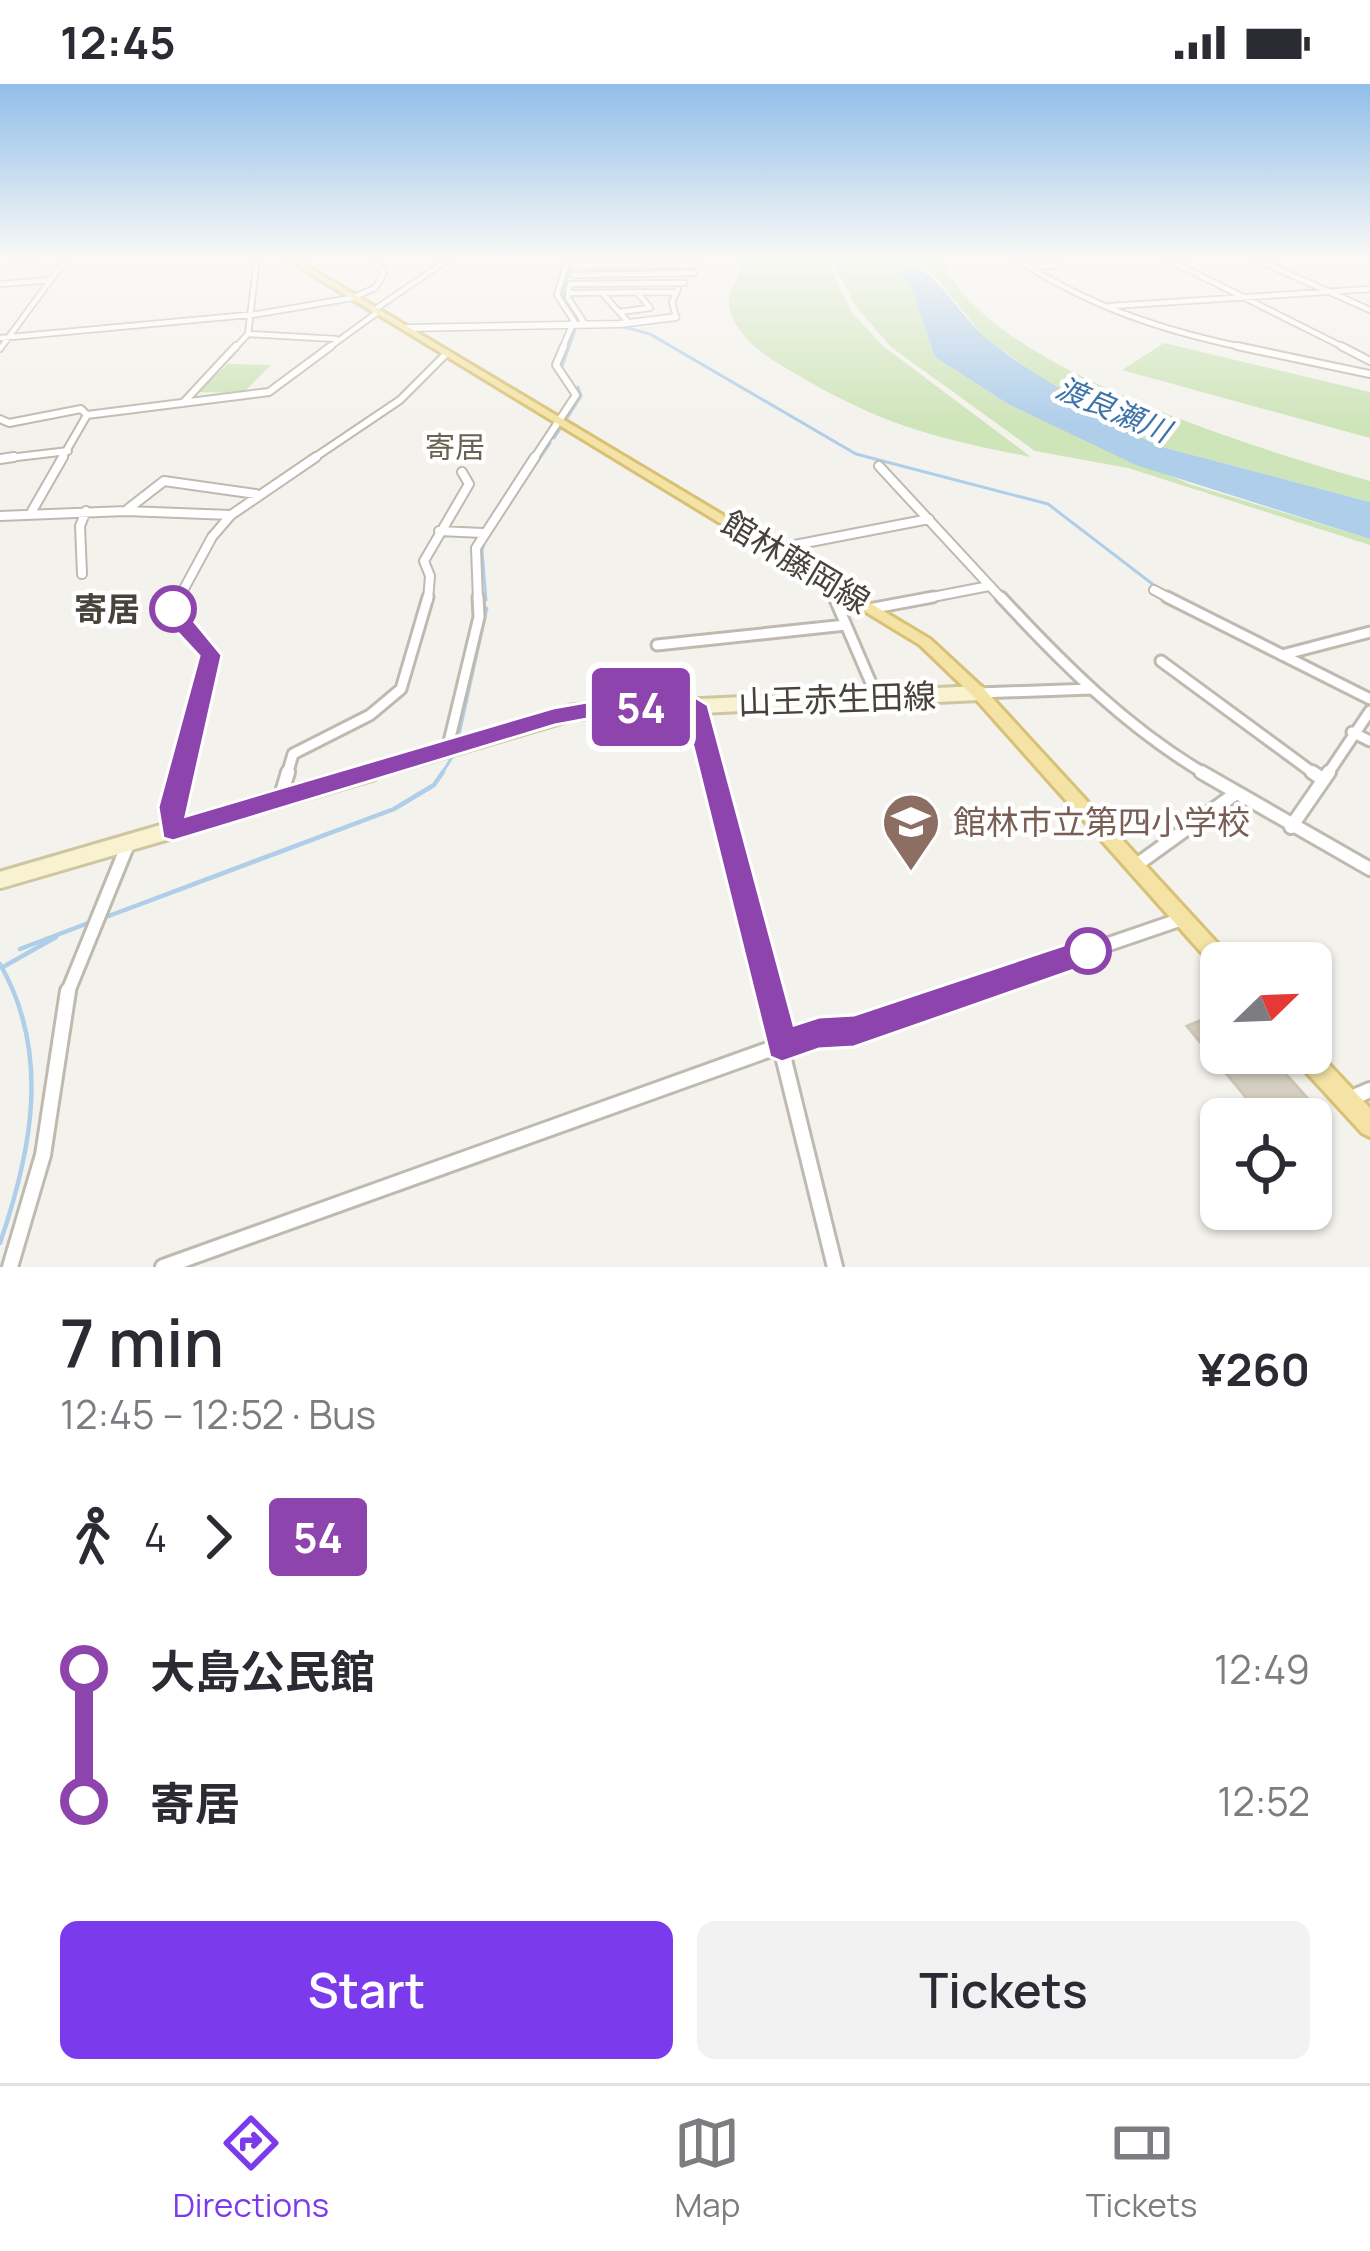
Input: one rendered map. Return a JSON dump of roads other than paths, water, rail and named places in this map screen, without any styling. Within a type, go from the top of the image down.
[{"type":"main road","name":"館林藤岡線","points":[[382,314],[925,642],[979,693],[1203,942]]},
{"type":"main road","name":"山王赤生田線","points":[[0,880],[574,712],[979,693]]},
{"type":"main road","points":[[1332,1074],[1359,1095],[1370,1125]]},
{"type":"street","points":[[0,349],[23,314]]},
{"type":"street","points":[[4,338],[254,314]]},
{"type":"street","points":[[87,415],[269,392],[371,314]]},
{"type":"street","points":[[568,314],[573,324]]},
{"type":"street","points":[[580,314],[585,324]]},
{"type":"street","points":[[622,314],[629,323]]},
{"type":"street","points":[[1131,314],[1370,374]]},
{"type":"street","points":[[1276,314],[1370,361]]},
{"type":"street","points":[[183,403],[248,334],[249,315]]},
{"type":"street","points":[[406,328],[629,323],[676,317]]},
{"type":"street","points":[[448,746],[479,617],[476,548],[577,395],[556,365],[573,324]]},
{"type":"street","points":[[248,334],[336,339]]},
{"type":"street","points":[[173,830],[172,807],[211,655],[174,617],[173,609],[212,537],[256,494],[400,400],[447,353]]},
{"type":"street","points":[[0,419],[9,423],[85,409],[87,415],[32,512]]},
{"type":"street","points":[[0,459],[68,451]]},
{"type":"street","points":[[879,466],[1092,689],[1180,762],[1370,869]]},
{"type":"street","points":[[280,798],[293,754],[370,716],[401,689],[427,605],[430,576],[424,561],[469,484],[462,472]]},
{"type":"street","points":[[126,511],[164,481],[256,494]]},
{"type":"street","points":[[0,516],[86,511],[231,514]]},
{"type":"street","points":[[82,574],[80,526],[86,511]]},
{"type":"street","points":[[774,549],[929,520]]},
{"type":"street","points":[[439,531],[483,533]]},
{"type":"street","points":[[826,579],[878,697]]},
{"type":"street","points":[[874,608],[989,586]]},
{"type":"street","points":[[1154,590],[1370,699]]},
{"type":"street","points":[[657,645],[846,625]]},
{"type":"street","points":[[1282,655],[1370,632]]},
{"type":"street","points":[[1161,661],[1321,778]]},
{"type":"street","points":[[979,693],[1092,689]]},
{"type":"street","points":[[695,705],[836,1267]]},
{"type":"street","points":[[1291,827],[1370,711]]},
{"type":"street","points":[[1352,732],[1370,741]]},
{"type":"street","points":[[1135,866],[1235,794]]},
{"type":"street","points":[[10,1267],[44,1155],[61,1018],[92,922],[128,844]]},
{"type":"street","points":[[163,1267],[819,1033],[854,1031],[1182,919]]},
{"type":"water","points":[[920,314],[964,314],[1001,350],[1085,404],[1084,408],[1158,446],[1370,502],[1370,539],[1136,465],[1008,404],[935,357]]},
{"type":"waterway","points":[[574,314],[579,321]]},
{"type":"waterway","points":[[620,326],[650,334],[856,454],[1048,504],[1159,589]]},
{"type":"waterway","points":[[561,369],[576,327]]},
{"type":"waterway","points":[[567,418],[581,396],[578,387]]},
{"type":"waterway","points":[[554,438],[562,426]]},
{"type":"waterway","points":[[505,510],[550,443]]},
{"type":"waterway","points":[[486,538],[482,550],[486,600]]},
{"type":"waterway","points":[[459,735],[487,608]]},
{"type":"waterway","points":[[442,774],[454,754]]},
{"type":"waterway","points":[[106,917],[394,809],[434,785],[442,774]]},
{"type":"waterway","points":[[20,949],[91,922]]},
{"type":"waterway","points":[[3,967],[56,937]]},
{"type":"waterway","points":[[0,964],[16,998],[31,1067],[28,1137],[0,1243]]},
{"type":"place","name":"寄居","points":[[173,609]]},
{"type":"place","name":"館林市立第四小学校","points":[[911,873]]},
{"type":"district","name":"寄居","points":[[455,448]]},
{"type":"water label","name":"渡良瀬川","points":[[1113,410]]}]
